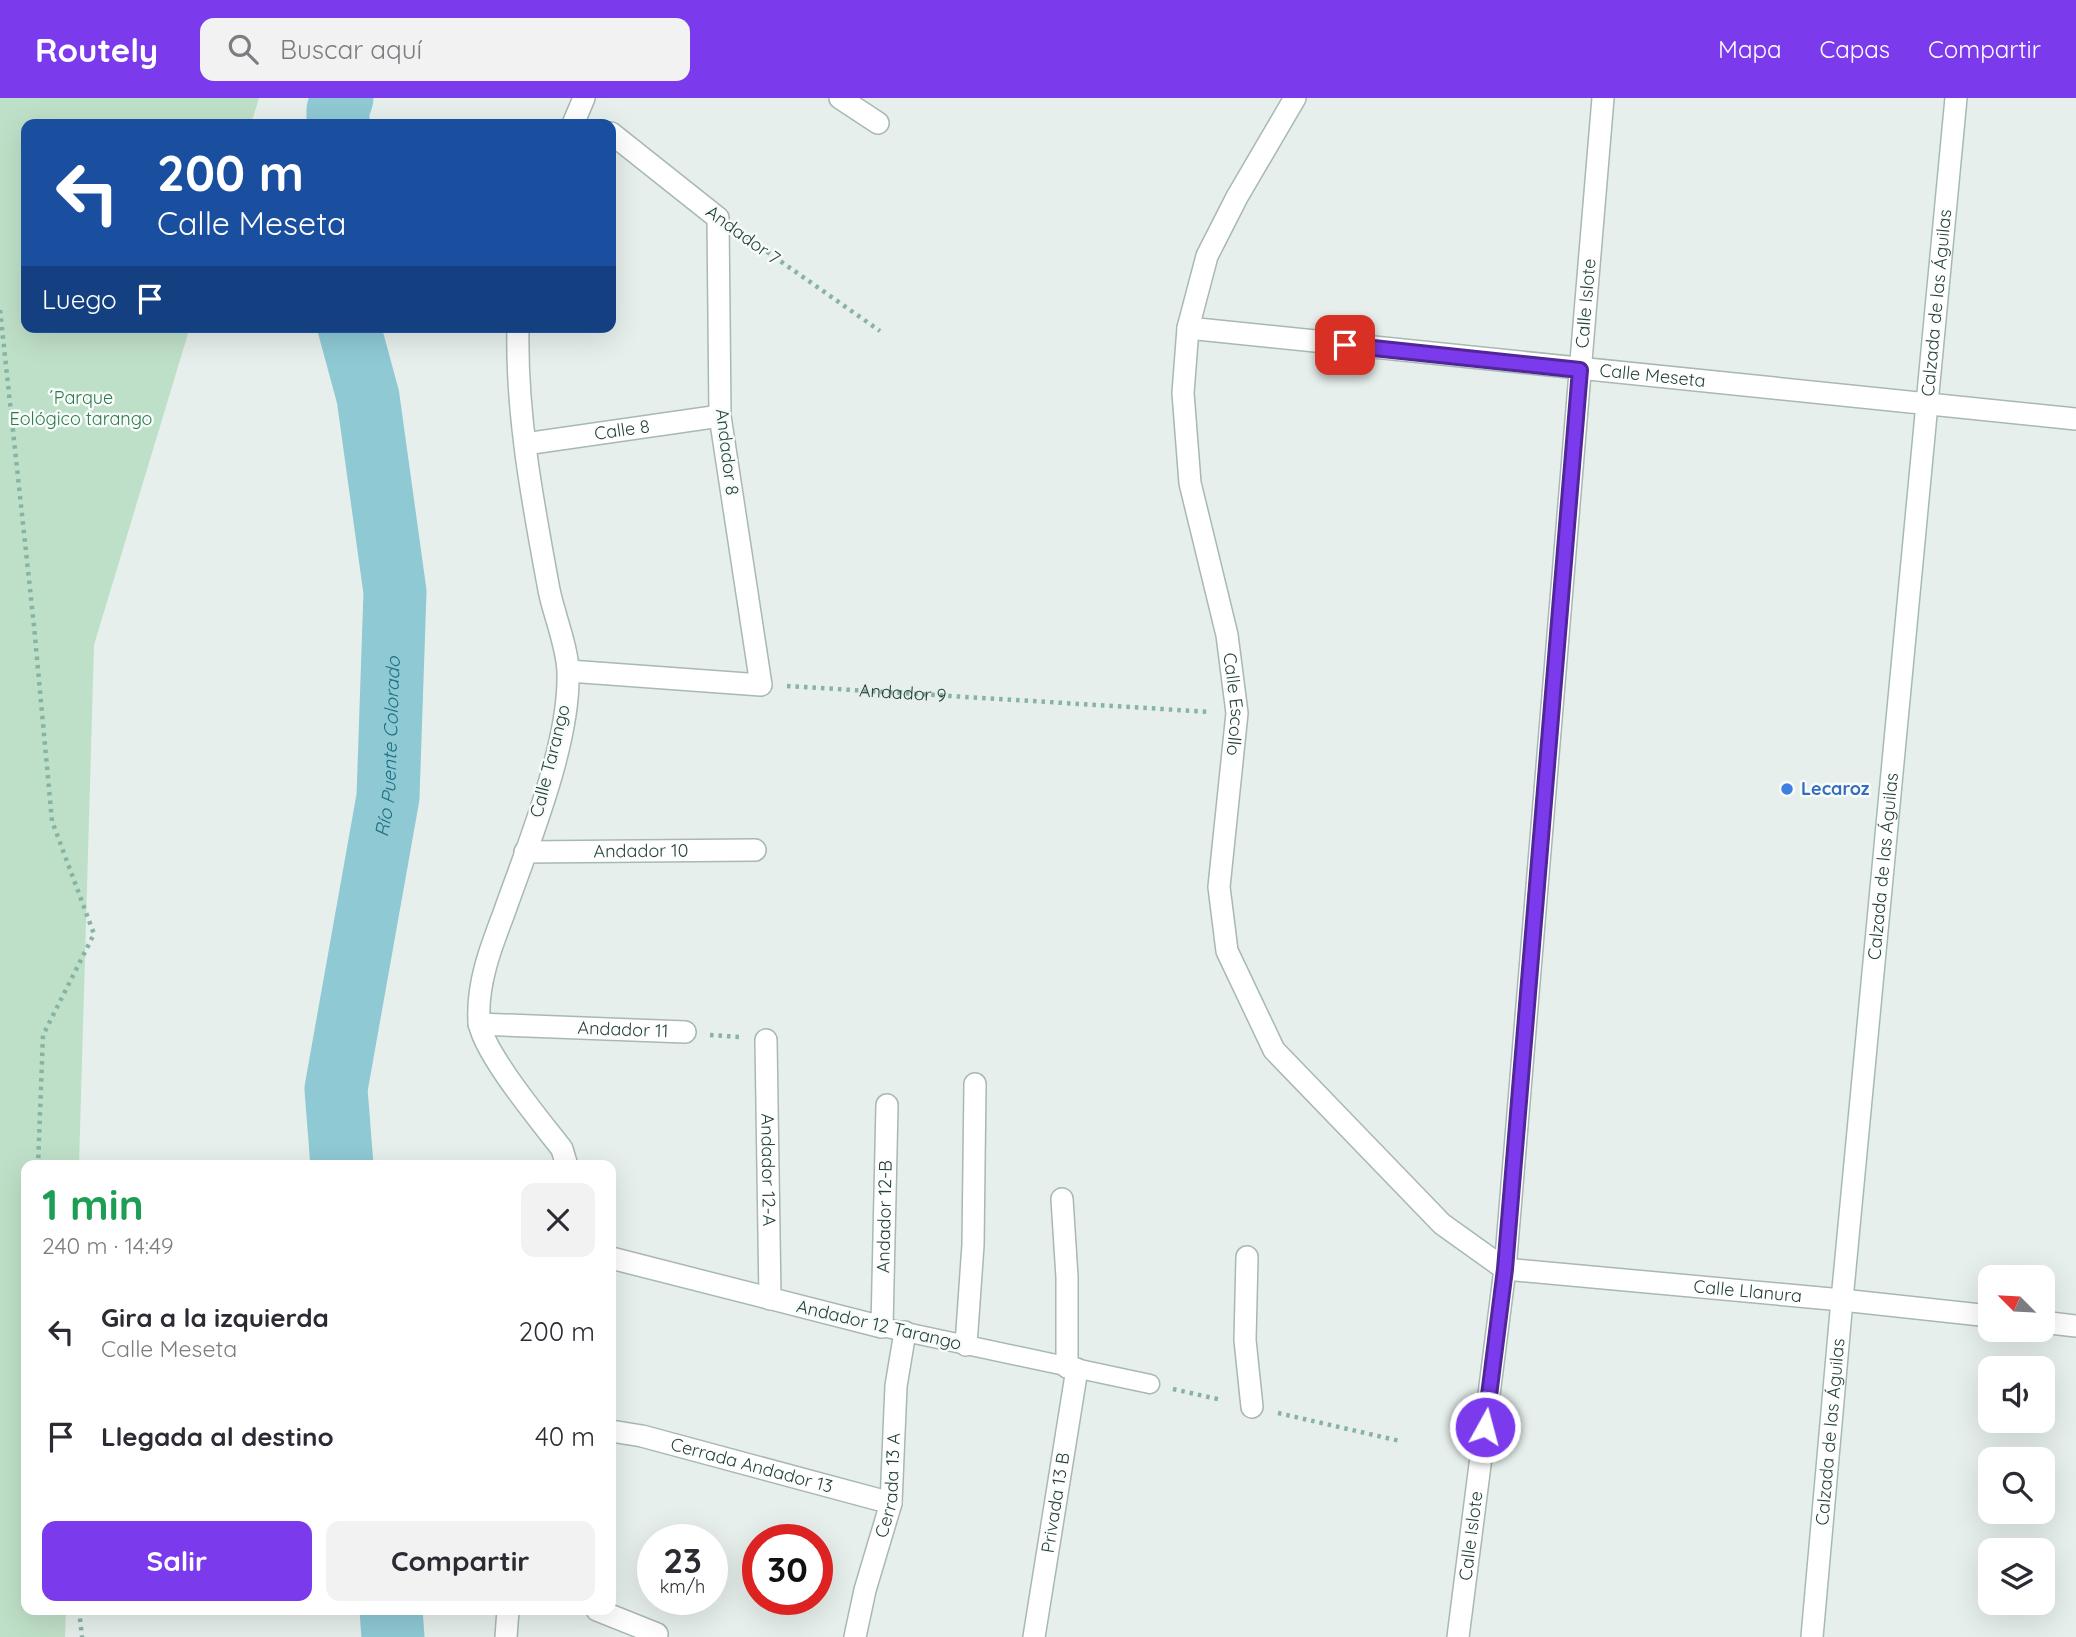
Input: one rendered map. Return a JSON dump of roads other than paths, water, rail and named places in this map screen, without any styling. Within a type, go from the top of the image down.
[{"type":"street","points":[[840,98],[878,123]]},
{"type":"street","name":"Calle Escollo","points":[[1295,98],[1237,197],[1207,256],[1188,328],[1183,393],[1190,483],[1227,635],[1237,713],[1219,887],[1227,951],[1274,1050],[1442,1224],[1505,1269]]},
{"type":"street","name":"Calle Islote","points":[[1458,1637],[1505,1269],[1603,98]]},
{"type":"street","name":"Calzada de las Águilas","points":[[1812,1637],[1956,98]]},
{"type":"street","name":"Andador 7","points":[[616,137],[718,218]]},
{"type":"street","name":"Andador 8","points":[[569,671],[761,685],[720,416],[718,218]]},
{"type":"street","name":"Calle Meseta","points":[[1188,328],[2076,419]]},
{"type":"street","name":"Calle Tarango","points":[[518,333],[517,366],[524,444],[550,594],[569,671],[565,718],[550,775],[488,958],[479,996],[479,1024],[492,1053],[562,1149],[565,1160]]},
{"type":"street","name":"Calle 8","points":[[524,444],[720,416]]},
{"type":"street","name":"Andador 10","points":[[525,852],[755,850]]},
{"type":"street","name":"Andador 11","points":[[479,1024],[685,1032]]},
{"type":"street","name":"Andador 12-A","points":[[766,1040],[770,1299]]},
{"type":"street","points":[[966,1345],[973,1245],[975,1084]]},
{"type":"street","name":"Andador 12-B","points":[[882,1327],[887,1105]]},
{"type":"street","name":"Privada 13 B","points":[[1034,1637],[1072,1368],[1062,1199]]},
{"type":"street","points":[[1247,1257],[1245,1340],[1252,1407]]},
{"type":"street","name":"Andador 12 Tarango","points":[[616,1259],[882,1327]]},
{"type":"street","name":"Calle Llanura","points":[[1505,1269],[1842,1300],[1978,1316]]},
{"type":"street","points":[[2055,1324],[2076,1326]]},
{"type":"street","name":"Cerrada 13 A","points":[[855,1637],[865,1591],[891,1503],[896,1386],[905,1332]]},
{"type":"street","name":"Cerrada Andador 13","points":[[616,1432],[642,1436],[891,1503]]},
{"type":"street","points":[[506,1637],[508,1615]]},
{"type":"street","points":[[610,1615],[657,1634]]},
{"type":"lane","name":"Andador 12 Tarango","points":[[882,1327],[1150,1384]]},
{"type":"waterway","name":"Río Puente Colorado","points":[[338,119],[342,98]]},
{"type":"waterway","name":"Río Puente Colorado","points":[[342,1160],[336,1089],[388,797],[395,592],[368,397],[351,333]]},
{"type":"waterway","name":"Río Puente Colorado","points":[[391,1615],[393,1637]]},
{"type":"place","name":"Lecaroz","points":[[1787,789]]},
{"type":"park label","name":"´Parque Eológico tarango","points":[[81,408]]}]
